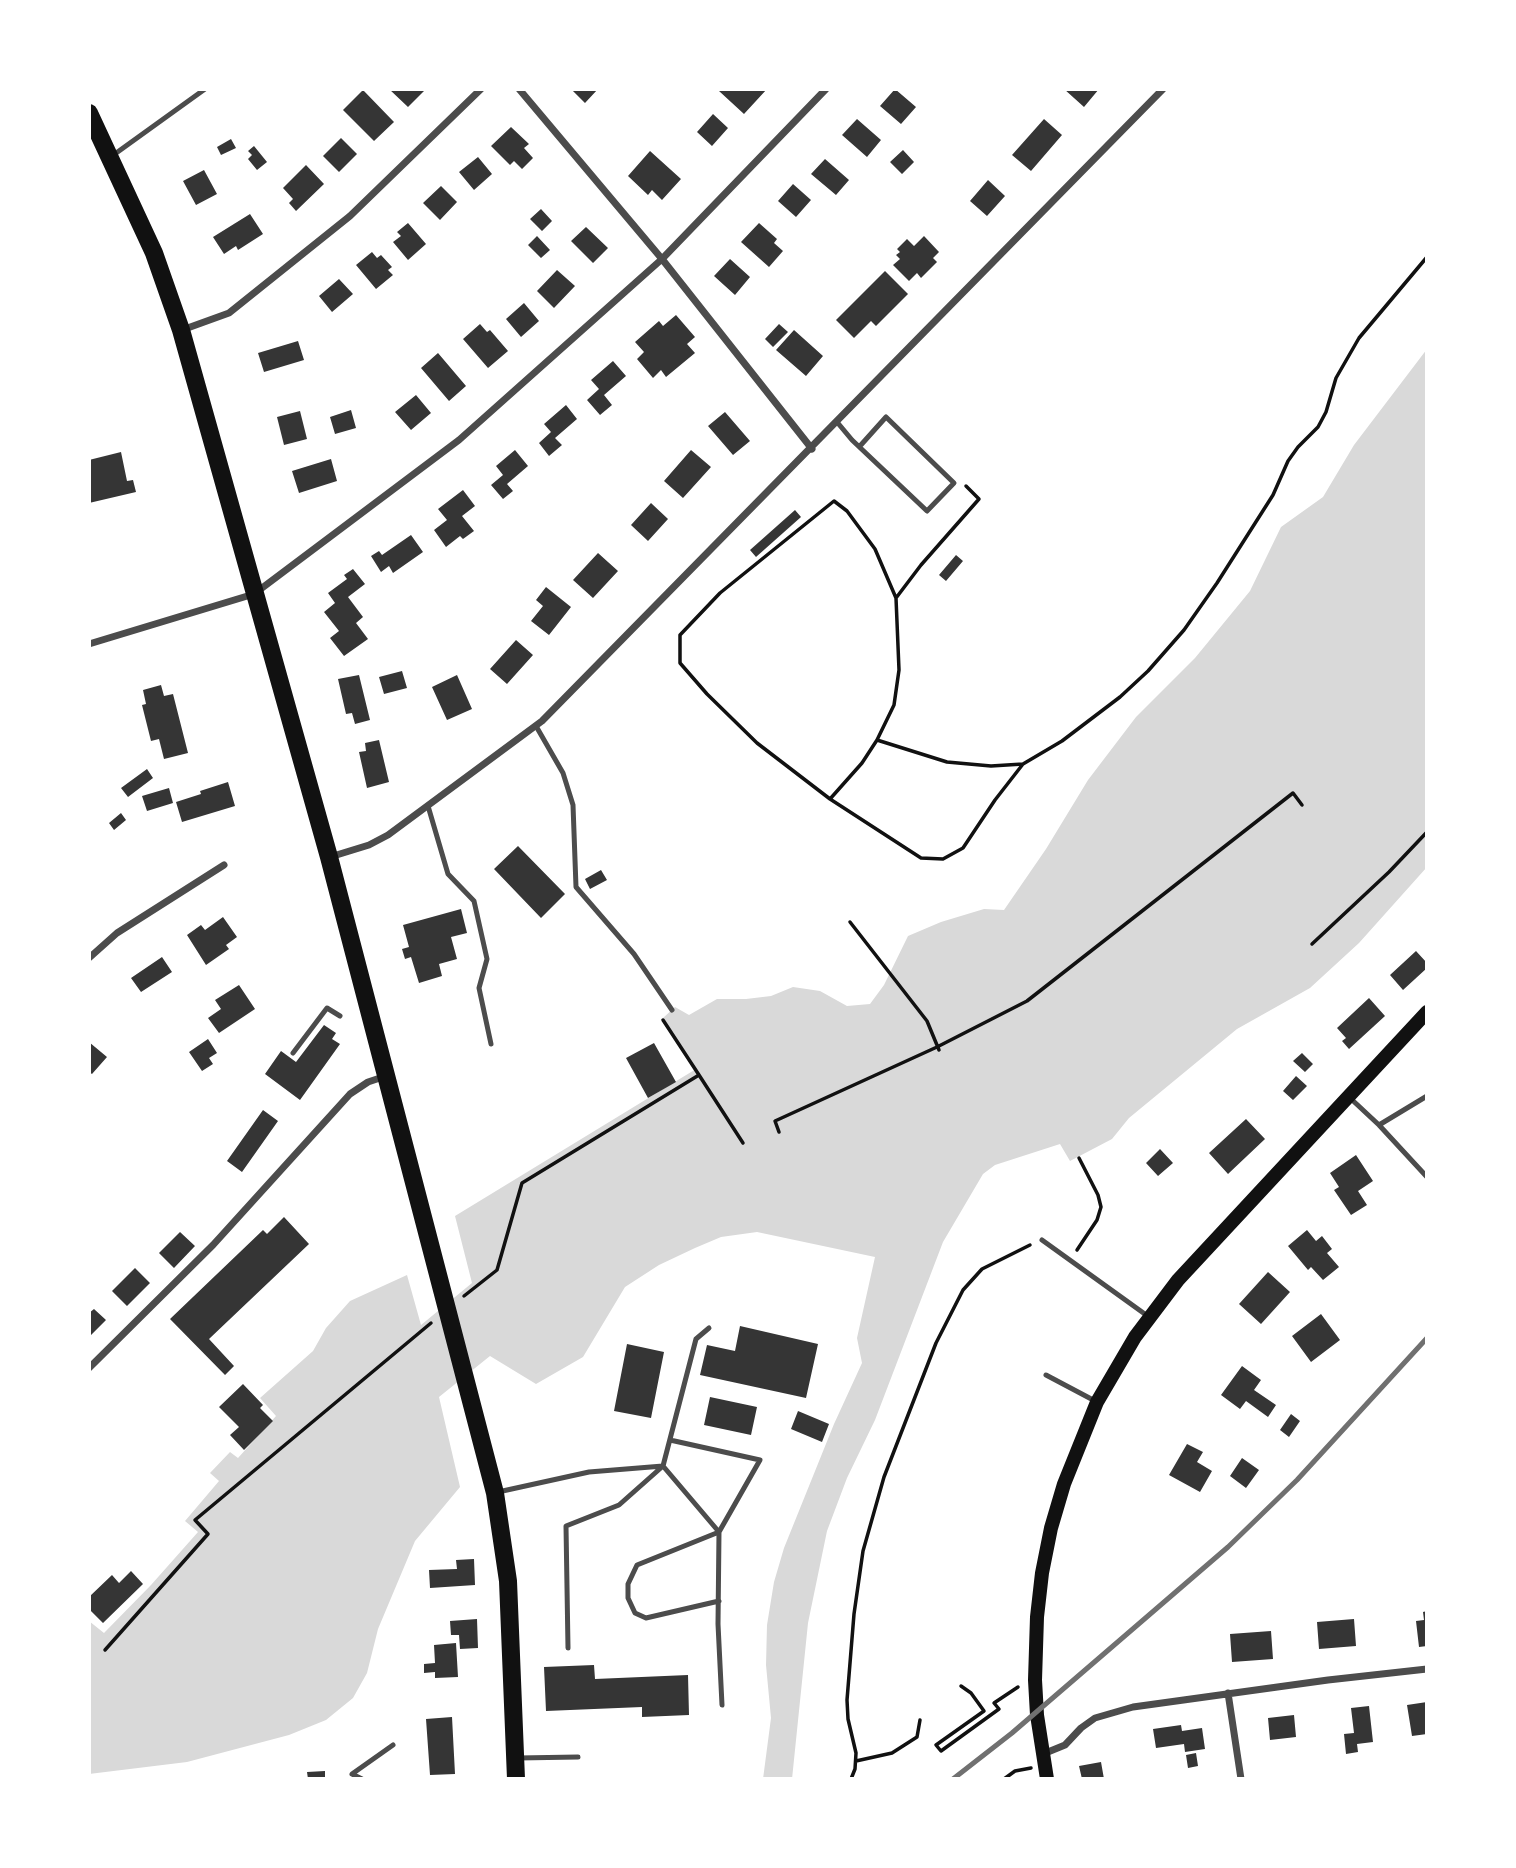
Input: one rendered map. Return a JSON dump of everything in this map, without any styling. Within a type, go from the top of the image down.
[{"type":"main road","points":[[89,113],[154,253],[181,330],[329,858],[468,1387],[495,1493],[508,1581],[516,1779]]},
{"type":"main road","points":[[1044,1761],[1035,1683],[1037,1616],[1042,1573],[1051,1528],[1071,1461],[1097,1402],[1123,1355],[1178,1280],[1427,1012]]},
{"type":"street","points":[[181,330],[229,313],[240,305],[350,216],[481,89]]},
{"type":"street","points":[[519,89],[662,259],[812,449]]},
{"type":"street","points":[[89,644],[254,594],[459,440],[662,259],[826,89]]},
{"type":"street","points":[[329,858],[369,845],[388,835],[536,726],[812,449],[1163,89]]},
{"type":"street","points":[[89,958],[117,933],[224,865]]},
{"type":"street","points":[[89,1368],[213,1245],[350,1094],[368,1082],[386,1076]]},
{"type":"street","points":[[1044,1761],[1087,1723],[1105,1714],[1149,1704],[1427,1669]]},
{"type":"street","points":[[1228,1693],[1241,1779]]},
{"type":"lane","points":[[110,158],[205,89]]},
{"type":"lane","points":[[837,422],[860,446],[927,511],[954,483],[886,417],[860,446]]},
{"type":"lane","points":[[536,726],[563,773],[573,805],[576,887],[634,954],[672,1010]]},
{"type":"lane","points":[[428,806],[448,874],[474,901],[487,959],[479,988],[491,1044]]},
{"type":"lane","points":[[293,1053],[327,1008],[340,1016]]},
{"type":"lane","points":[[1379,1125],[1427,1096]]},
{"type":"lane","points":[[1349,1097],[1427,1177]]},
{"type":"lane","points":[[1042,1240],[1149,1317]]},
{"type":"lane","points":[[568,1648],[566,1526],[619,1505],[663,1466],[696,1339],[709,1328]]},
{"type":"lane","points":[[1046,1375],[1097,1402]]},
{"type":"lane","points":[[670,1440],[760,1460],[719,1532],[722,1705]]},
{"type":"lane","points":[[495,1493],[589,1472],[663,1466]]},
{"type":"lane","points":[[663,1466],[719,1532]]},
{"type":"lane","points":[[719,1532],[637,1565],[628,1584],[628,1598],[635,1613],[646,1618],[719,1601]]},
{"type":"lane","points":[[362,1779],[352,1774],[393,1745]]},
{"type":"lane","points":[[515,1758],[578,1757]]},
{"type":"path","points":[[830,799],[862,763],[894,705],[900,670],[896,598],[875,549],[847,511],[834,501],[720,593],[680,635],[680,663],[757,743],[830,799],[921,858],[943,859],[963,848],[1023,764],[1062,741],[1120,697],[1148,671],[1184,630],[1273,495],[1287,461],[1318,427],[1326,412],[1336,378],[1359,338],[1427,257]]},
{"type":"path","points":[[896,598],[979,499],[967,486],[954,483]]},
{"type":"path","points":[[877,740],[947,762],[991,766],[1023,764]]},
{"type":"path","points":[[779,1132],[775,1121],[938,1049],[1027,1001],[1293,793],[1302,805]]},
{"type":"path","points":[[1312,944],[1389,872],[1427,832]]},
{"type":"path","points":[[850,922],[927,1021],[938,1049]]},
{"type":"path","points":[[699,1075],[743,1143]]},
{"type":"path","points":[[1070,1260],[1097,1220],[1101,1207],[1098,1195],[1079,1158]]},
{"type":"path","points":[[852,1779],[856,1761],[847,1700],[854,1614],[867,1533],[893,1451],[936,1343],[963,1290],[982,1269],[1042,1240]]},
{"type":"path","points":[[995,1703],[999,1709],[941,1751],[936,1745],[1020,1685],[1035,1683]]},
{"type":"path","points":[[961,1686],[971,1693],[984,1711]]},
{"type":"path","points":[[856,1761],[892,1753],[917,1737],[920,1720]]},
{"type":"path","points":[[1004,1779],[1015,1771],[1044,1761]]},
{"type":"shaded area","points":[[1427,349],[1427,867],[1359,943],[1310,988],[1237,1029],[1129,1118],[1112,1139],[1070,1161],[1060,1144],[995,1165],[983,1174],[943,1242],[875,1420],[847,1478],[827,1531],[808,1623],[792,1779],[763,1779],[771,1718],[766,1665],[767,1625],[774,1582],[784,1548],[834,1424],[862,1363],[857,1338],[875,1257],[757,1232],[721,1237],[659,1265],[625,1287],[583,1357],[536,1384],[490,1356],[439,1397],[460,1487],[415,1541],[378,1629],[367,1673],[353,1698],[326,1720],[289,1735],[187,1762],[89,1774],[89,1621],[104,1633],[198,1532],[185,1521],[219,1481],[210,1473],[230,1452],[238,1458],[276,1416],[260,1398],[313,1351],[326,1328],[350,1301],[407,1275],[421,1325],[472,1283],[455,1216],[696,1069],[663,1018],[675,1007],[689,1015],[717,999],[771,996],[793,987],[820,991],[847,1006],[870,1004],[884,985],[908,936],[941,922],[984,909],[1004,910],[1046,849],[1088,780],[1136,717],[1195,658],[1250,591],[1281,527],[1323,497],[1354,445]]},
{"type":"building","points":[[389,89],[426,89],[408,107]]},
{"type":"building","points":[[571,89],[598,89],[585,103]]},
{"type":"building","points":[[767,89],[744,114],[719,91]]},
{"type":"building","points":[[895,89],[916,107],[901,124],[880,106]]},
{"type":"building","points":[[1064,89],[1099,89],[1084,107]]},
{"type":"building","points":[[363,90],[394,122],[374,141],[343,110]]},
{"type":"building","points":[[713,114],[728,128],[712,146],[697,132]]},
{"type":"building","points":[[857,119],[881,140],[867,157],[842,135]]},
{"type":"building","points":[[1044,119],[1062,135],[1031,171],[1012,155]]},
{"type":"building","points":[[511,127],[529,144],[524,148],[533,158],[522,169],[514,161],[510,165],[491,146]]},
{"type":"building","points":[[341,138],[357,154],[339,172],[323,156]]},
{"type":"building","points":[[231,139],[236,148],[221,155],[217,147]]},
{"type":"building","points":[[254,146],[267,162],[257,170],[248,159],[252,155],[248,151]]},
{"type":"building","points":[[903,150],[914,162],[902,174],[890,162]]},
{"type":"building","points":[[650,151],[681,179],[662,200],[652,190],[648,195],[628,176]]},
{"type":"building","points":[[478,157],[492,174],[474,190],[459,172]]},
{"type":"building","points":[[825,159],[849,180],[836,195],[811,174]]},
{"type":"building","points":[[306,165],[324,184],[296,211],[289,203],[293,199],[283,188]]},
{"type":"building","points":[[204,170],[217,194],[196,205],[183,181]]},
{"type":"building","points":[[988,180],[1005,196],[987,216],[970,201]]},
{"type":"building","points":[[793,184],[811,200],[796,217],[778,201]]},
{"type":"building","points":[[441,186],[457,202],[440,220],[423,203]]},
{"type":"building","points":[[541,209],[552,221],[542,231],[530,219]]},
{"type":"building","points":[[250,214],[263,234],[238,250],[236,246],[224,254],[213,237]]},
{"type":"building","points":[[408,223],[426,244],[408,260],[393,242],[401,236],[397,232]]},
{"type":"building","points":[[759,223],[777,239],[774,243],[783,251],[769,267],[741,242]]},
{"type":"building","points":[[586,227],[608,248],[593,263],[571,241]]},
{"type":"building","points":[[537,236],[550,250],[541,258],[528,245]]},
{"type":"building","points":[[924,236],[939,252],[933,258],[937,262],[921,278],[917,273],[909,281],[893,265],[900,259],[896,255],[900,252],[897,249],[907,239],[914,246]]},
{"type":"building","points":[[372,252],[377,258],[381,255],[392,267],[388,270],[393,275],[376,289],[356,265]]},
{"type":"building","points":[[730,259],[750,277],[735,295],[714,276]]},
{"type":"building","points":[[557,270],[575,286],[554,308],[537,291]]},
{"type":"building","points":[[885,271],[908,294],[876,326],[871,321],[854,338],[836,320]]},
{"type":"building","points":[[339,279],[353,294],[332,312],[319,296]]},
{"type":"building","points":[[524,303],[539,321],[521,337],[506,319]]},
{"type":"building","points":[[676,315],[695,337],[687,344],[695,353],[666,377],[661,370],[653,378],[637,359],[644,352],[635,342],[659,321],[663,326]]},
{"type":"building","points":[[480,324],[487,332],[490,330],[508,351],[488,368],[463,339]]},
{"type":"building","points":[[779,324],[788,332],[773,347],[765,339]]},
{"type":"building","points":[[794,330],[823,356],[806,376],[776,350]]},
{"type":"building","points":[[298,341],[304,360],[264,372],[258,353]]},
{"type":"building","points":[[438,353],[466,386],[449,401],[421,368]]},
{"type":"building","points":[[613,361],[626,376],[604,395],[612,405],[600,415],[587,400],[599,389],[591,380]]},
{"type":"building","points":[[416,395],[431,413],[411,430],[395,412]]},
{"type":"building","points":[[566,405],[577,419],[555,438],[562,445],[549,456],[539,443],[551,432],[544,424]]},
{"type":"building","points":[[351,410],[356,428],[335,434],[330,417]]},
{"type":"building","points":[[300,411],[307,439],[284,445],[277,417]]},
{"type":"building","points":[[725,412],[750,441],[733,455],[708,426]]},
{"type":"building","points":[[515,450],[528,466],[507,484],[513,491],[503,499],[491,485],[503,475],[496,466]]},
{"type":"building","points":[[691,450],[711,467],[683,498],[664,481]]},
{"type":"building","points":[[121,452],[127,481],[133,480],[136,492],[89,503],[89,460]]},
{"type":"building","points":[[331,459],[337,481],[299,493],[292,471]]},
{"type":"building","points":[[463,490],[475,506],[462,516],[474,531],[463,539],[460,536],[446,547],[434,530],[447,520],[438,509]]},
{"type":"building","points":[[651,503],[668,519],[648,541],[631,525]]},
{"type":"building","points":[[795,510],[801,517],[756,557],[750,550]]},
{"type":"building","points":[[411,535],[423,552],[393,573],[389,566],[381,572],[371,556],[379,551],[382,555]]},
{"type":"building","points":[[598,553],[618,571],[593,598],[573,580]]},
{"type":"building","points":[[956,555],[963,561],[946,581],[939,575]]},
{"type":"building","points":[[353,569],[365,584],[348,597],[363,617],[356,623],[368,639],[344,656],[330,638],[339,631],[324,612],[335,603],[328,593],[347,579],[344,575]]},
{"type":"building","points":[[546,587],[571,607],[549,635],[531,621],[543,606],[536,600]]},
{"type":"building","points":[[516,640],[533,655],[507,684],[490,669]]},
{"type":"building","points":[[402,671],[407,688],[384,694],[379,677]]},
{"type":"building","points":[[359,675],[370,720],[355,724],[352,713],[346,714],[338,679]]},
{"type":"building","points":[[457,675],[472,709],[447,720],[432,687]]},
{"type":"building","points":[[161,685],[164,696],[173,694],[188,753],[164,759],[159,739],[151,741],[142,705],[146,704],[143,690]]},
{"type":"building","points":[[379,740],[389,782],[367,788],[359,752],[366,751],[365,743]]},
{"type":"building","points":[[147,769],[153,778],[128,797],[121,788]]},
{"type":"building","points":[[228,782],[235,806],[182,822],[176,802]]},
{"type":"building","points":[[169,788],[173,803],[147,811],[142,796]]},
{"type":"building","points":[[121,813],[126,820],[114,830],[109,823]]},
{"type":"building","points":[[518,846],[565,894],[541,918],[494,869]]},
{"type":"building","points":[[601,870],[607,880],[590,889],[585,879]]},
{"type":"building","points":[[461,909],[467,933],[451,937],[457,959],[439,964],[442,976],[419,983],[411,957],[405,959],[402,949],[409,947],[403,925]]},
{"type":"building","points":[[223,917],[237,937],[226,945],[229,949],[206,965],[187,935],[201,925],[205,930]]},
{"type":"building","points":[[1416,951],[1427,963],[1427,968],[1403,990],[1390,975]]},
{"type":"building","points":[[162,957],[172,972],[141,992],[131,978]]},
{"type":"building","points":[[239,985],[255,1009],[219,1033],[208,1018],[221,1009],[215,1000]]},
{"type":"building","points":[[1369,998],[1385,1016],[1349,1049],[1342,1041],[1346,1038],[1337,1028]]},
{"type":"building","points":[[324,1025],[336,1033],[332,1039],[340,1044],[300,1100],[265,1074],[281,1051],[296,1062]]},
{"type":"building","points":[[208,1039],[217,1053],[209,1058],[213,1064],[202,1071],[189,1052]]},
{"type":"building","points":[[89,1042],[107,1057],[92,1074],[89,1072]]},
{"type":"building","points":[[654,1043],[676,1082],[648,1098],[626,1058]]},
{"type":"building","points":[[1302,1053],[1313,1064],[1305,1072],[1293,1061]]},
{"type":"building","points":[[1296,1076],[1307,1086],[1293,1100],[1283,1091]]},
{"type":"building","points":[[263,1110],[278,1121],[242,1172],[227,1161]]},
{"type":"building","points":[[1246,1119],[1265,1139],[1228,1174],[1209,1153]]},
{"type":"building","points":[[1160,1149],[1173,1163],[1158,1176],[1146,1163]]},
{"type":"building","points":[[1356,1155],[1373,1181],[1358,1191],[1367,1205],[1351,1215],[1334,1190],[1339,1187],[1330,1173]]},
{"type":"building","points":[[284,1217],[309,1244],[209,1339],[234,1366],[225,1375],[170,1319],[263,1230],[267,1234]]},
{"type":"building","points":[[1307,1230],[1316,1241],[1322,1236],[1332,1249],[1327,1253],[1339,1267],[1323,1280],[1311,1267],[1308,1270],[1288,1246]]},
{"type":"building","points":[[180,1232],[195,1246],[174,1268],[159,1253]]},
{"type":"building","points":[[135,1268],[150,1283],[127,1306],[112,1291]]},
{"type":"building","points":[[1268,1272],[1290,1292],[1261,1324],[1239,1304]]},
{"type":"building","points":[[94,1309],[106,1320],[91,1335],[89,1313]]},
{"type":"building","points":[[1321,1314],[1340,1340],[1311,1362],[1292,1336]]},
{"type":"building","points":[[740,1326],[818,1344],[806,1398],[700,1375],[707,1345],[735,1351]]},
{"type":"building","points":[[627,1344],[664,1352],[651,1418],[614,1411]]},
{"type":"building","points":[[1242,1366],[1261,1380],[1254,1390],[1276,1405],[1268,1417],[1246,1401],[1240,1409],[1221,1395]]},
{"type":"building","points":[[243,1384],[263,1405],[260,1408],[273,1421],[244,1450],[230,1435],[239,1427],[219,1407]]},
{"type":"building","points":[[710,1397],[757,1407],[751,1435],[704,1425]]},
{"type":"building","points":[[798,1411],[829,1424],[822,1442],[791,1429]]},
{"type":"building","points":[[1291,1414],[1300,1421],[1289,1437],[1280,1430]]},
{"type":"building","points":[[1187,1444],[1203,1452],[1197,1462],[1212,1471],[1200,1492],[1169,1475]]},
{"type":"building","points":[[1242,1458],[1259,1470],[1246,1488],[1230,1476]]},
{"type":"building","points":[[474,1559],[475,1585],[430,1588],[429,1570],[457,1569],[456,1560]]},
{"type":"building","points":[[131,1571],[143,1584],[103,1623],[89,1609],[89,1597],[112,1575],[119,1583]]},
{"type":"building","points":[[1427,1611],[1427,1646],[1419,1647],[1416,1621],[1424,1620],[1423,1612]]},
{"type":"building","points":[[477,1619],[478,1648],[460,1649],[459,1635],[451,1635],[450,1621]]},
{"type":"building","points":[[1354,1619],[1356,1646],[1319,1649],[1317,1622]]},
{"type":"building","points":[[1271,1631],[1273,1659],[1232,1662],[1230,1634]]},
{"type":"building","points":[[456,1643],[458,1677],[435,1678],[435,1672],[424,1673],[424,1664],[435,1663],[434,1645]]},
{"type":"building","points":[[594,1665],[595,1679],[688,1675],[689,1715],[642,1717],[642,1707],[546,1711],[544,1667]]},
{"type":"building","points":[[1427,1702],[1427,1734],[1412,1736],[1407,1705]]},
{"type":"building","points":[[1369,1706],[1373,1742],[1357,1744],[1358,1752],[1346,1754],[1344,1734],[1354,1733],[1351,1708]]},
{"type":"building","points":[[1294,1715],[1296,1737],[1270,1740],[1268,1718]]},
{"type":"building","points":[[452,1717],[455,1774],[430,1775],[426,1719]]},
{"type":"building","points":[[1181,1725],[1182,1731],[1202,1728],[1205,1749],[1185,1752],[1184,1744],[1156,1748],[1153,1729]]},
{"type":"building","points":[[1196,1753],[1198,1766],[1188,1768],[1186,1755]]},
{"type":"building","points":[[1101,1762],[1104,1779],[1082,1779],[1079,1766]]},
{"type":"building","points":[[325,1771],[325,1779],[308,1779],[307,1772]]},
{"type":"railway","points":[[953,1779],[1012,1733],[1228,1547],[1297,1480],[1427,1338]]}]
